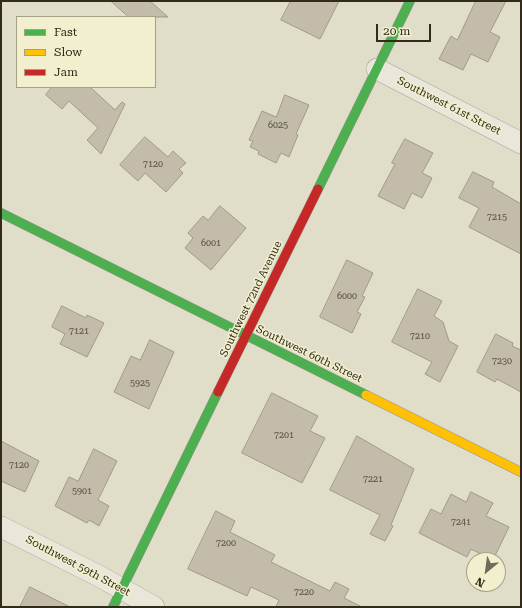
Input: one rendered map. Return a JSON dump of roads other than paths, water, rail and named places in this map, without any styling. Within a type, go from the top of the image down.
[{"type":"street","name":"Southwest 72nd Avenue","points":[[117,598],[410,1]]},
{"type":"street","name":"Southwest 61st Street","points":[[376,69],[521,143]]},
{"type":"street","name":"Southwest 60th Street","points":[[1,213],[521,472]]},
{"type":"street","name":"Southwest 59th Street","points":[[1,526],[117,598],[154,607]]}]
